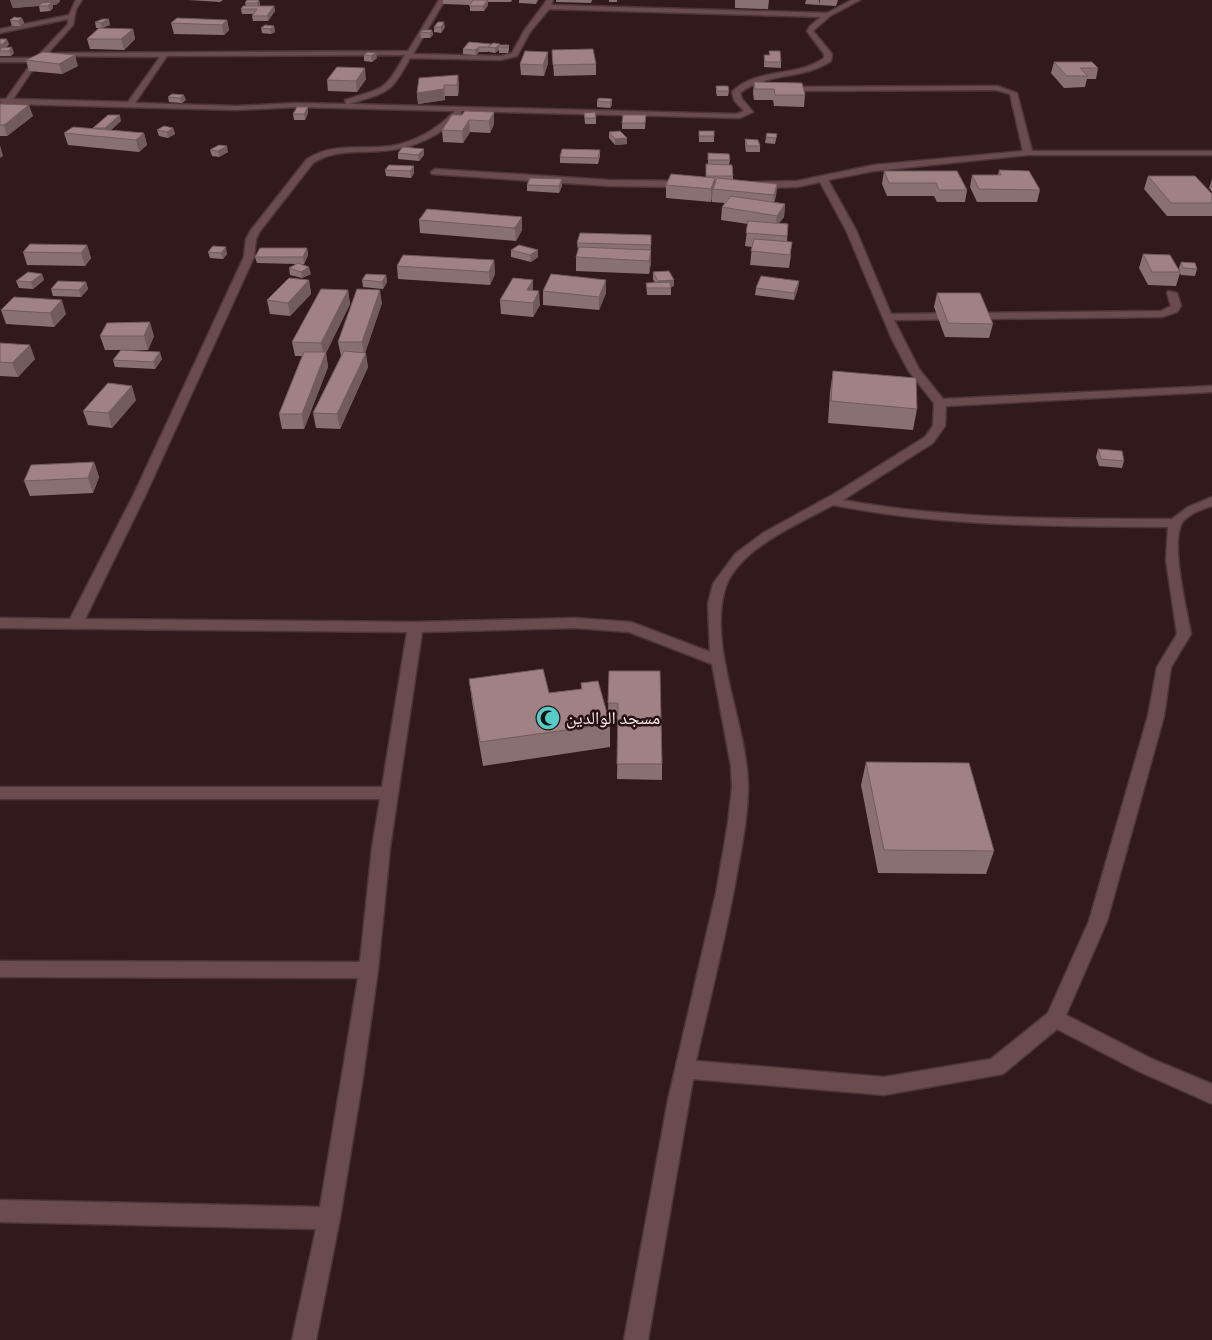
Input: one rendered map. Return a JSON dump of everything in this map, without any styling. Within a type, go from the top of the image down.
[{"type":"street","points":[[0,110],[10,100],[39,57],[71,24],[73,9],[79,0]]},
{"type":"street","points":[[333,106],[387,89],[394,82],[442,0]]},
{"type":"street","points":[[0,101],[237,108],[333,106],[737,116],[745,115],[749,112],[738,100],[736,92],[740,88],[754,82],[810,71],[822,65],[828,59],[828,54],[810,31],[812,27],[828,15],[857,0]]},
{"type":"street","points":[[0,60],[39,57],[165,54],[409,54],[511,58],[517,53],[533,22],[549,3],[734,9],[828,15]]},
{"type":"street","points":[[0,31],[36,26],[72,16]]},
{"type":"street","points":[[130,105],[165,54]]},
{"type":"street","points":[[740,88],[759,88]]},
{"type":"street","points":[[777,89],[997,88],[1013,93],[1028,153]]},
{"type":"street","points":[[75,624],[140,494],[249,257],[251,238],[261,224],[310,161],[318,154],[337,149],[400,146],[440,129],[461,110]]},
{"type":"street","points":[[742,185],[798,184],[874,168],[1028,153],[1212,153]]},
{"type":"street","points":[[435,172],[609,183],[696,185]]},
{"type":"street","points":[[636,1340],[685,1069],[732,856],[740,785],[730,714],[718,660],[715,613],[719,586],[733,563],[758,543],[929,440],[939,426],[940,404],[914,370],[888,317],[851,230],[823,179]]},
{"type":"street","points":[[888,317],[1162,314],[1173,310],[1176,306],[1172,293]]},
{"type":"street","points":[[940,404],[1212,389]]},
{"type":"street","points":[[830,501],[874,511],[955,520],[1175,523]]},
{"type":"street","points":[[685,1069],[884,1086],[996,1067],[1054,1019],[1098,921],[1156,716],[1164,667],[1184,634],[1173,565],[1172,536],[1175,523],[1188,512],[1212,501]]},
{"type":"street","points":[[0,623],[415,627],[575,623],[631,627],[718,660]]},
{"type":"street","points":[[304,1340],[329,1218],[369,970],[381,848],[415,627]]},
{"type":"street","points":[[0,794],[389,793]]},
{"type":"street","points":[[0,970],[369,970]]},
{"type":"street","points":[[1054,1019],[1145,1065],[1212,1094]]},
{"type":"street","points":[[0,1211],[329,1218]]},
{"type":"building","points":[[247,0],[259,0],[257,3],[245,3]]},
{"type":"building","points":[[473,0],[488,0],[483,6],[469,6]]},
{"type":"building","points":[[52,2],[48,6],[39,6],[42,3]]},
{"type":"building","points":[[243,6],[274,6],[267,16],[252,16],[257,9],[241,9]]},
{"type":"building","points":[[14,17],[22,18],[18,21],[10,20]]},
{"type":"building","points":[[177,18],[227,20],[222,25],[171,23]]},
{"type":"building","points":[[109,19],[101,23],[95,22]]},
{"type":"building","points":[[438,22],[444,22],[441,27],[434,27]]},
{"type":"building","points":[[265,25],[274,26],[270,29],[261,28]]},
{"type":"building","points":[[99,28],[133,29],[121,39],[87,39]]},
{"type":"building","points":[[432,30],[430,33],[420,32]]},
{"type":"building","points":[[0,39],[7,39],[3,44],[0,44]]},
{"type":"building","points":[[469,42],[491,44],[488,47],[479,47],[475,50],[463,49]]},
{"type":"building","points":[[493,43],[500,44],[495,48],[488,47]]},
{"type":"building","points":[[499,45],[509,45],[508,47],[498,47]]},
{"type":"building","points":[[12,47],[9,51],[0,51],[1,48]]},
{"type":"building","points":[[593,49],[596,64],[553,65],[552,50]]},
{"type":"building","points":[[525,51],[548,52],[543,65],[520,64]]},
{"type":"building","points":[[769,51],[780,51],[781,62],[765,62],[764,55],[770,55]]},
{"type":"building","points":[[43,52],[75,55],[59,64],[26,60]]},
{"type":"building","points":[[368,52],[376,53],[371,56],[364,55]]},
{"type":"building","points":[[1054,62],[1092,62],[1098,68],[1080,68],[1088,76],[1067,76]]},
{"type":"building","points":[[337,67],[365,68],[356,81],[327,80]]},
{"type":"building","points":[[458,75],[457,85],[444,85],[444,89],[417,93],[419,78]]},
{"type":"building","points":[[754,82],[802,83],[805,95],[775,95],[774,89],[755,89]]},
{"type":"building","points":[[716,86],[728,86],[729,91],[717,91]]},
{"type":"building","points":[[172,94],[184,95],[180,98],[168,97]]},
{"type":"building","points":[[599,98],[612,99],[610,102],[597,101]]},
{"type":"building","points":[[0,104],[29,105],[4,125],[0,125]]},
{"type":"building","points":[[297,107],[308,107],[304,114],[293,114]]},
{"type":"building","points":[[465,111],[494,112],[489,121],[469,120],[462,131],[442,130],[452,115],[462,115]]},
{"type":"building","points":[[595,112],[596,118],[585,118],[584,113]]},
{"type":"building","points":[[108,115],[120,115],[105,128],[93,128]]},
{"type":"building","points":[[623,115],[646,115],[645,123],[622,123]]},
{"type":"building","points":[[164,126],[173,128],[167,132],[157,130]]},
{"type":"building","points":[[73,127],[144,133],[136,140],[64,133]]},
{"type":"building","points":[[620,131],[627,138],[615,139],[609,132]]},
{"type":"building","points":[[699,131],[714,131],[714,136],[699,136]]},
{"type":"building","points":[[767,133],[777,134],[776,138],[766,137]]},
{"type":"building","points":[[745,139],[758,140],[760,146],[747,146]]},
{"type":"building","points":[[219,145],[227,146],[218,151],[210,150]]},
{"type":"building","points":[[403,147],[424,149],[418,155],[398,153]]},
{"type":"building","points":[[562,149],[600,150],[598,158],[560,157]]},
{"type":"building","points":[[708,153],[729,154],[730,160],[708,160]]},
{"type":"building","points":[[706,164],[732,165],[733,176],[706,176]]},
{"type":"building","points":[[389,165],[414,166],[410,171],[385,170]]},
{"type":"building","points":[[999,170],[1029,171],[1040,190],[979,189],[972,175],[1001,175]]},
{"type":"building","points":[[884,171],[957,171],[967,190],[939,190],[936,183],[889,183]]},
{"type":"building","points":[[671,174],[715,178],[711,189],[666,185]]},
{"type":"building","points":[[1148,176],[1195,176],[1212,194],[1212,203],[1171,203]]},
{"type":"building","points":[[530,178],[562,179],[559,186],[527,185]]},
{"type":"building","points":[[717,178],[777,184],[774,195],[713,189]]},
{"type":"building","points":[[731,196],[785,204],[777,216],[722,207]]},
{"type":"building","points":[[427,209],[522,217],[515,228],[419,220]]},
{"type":"building","points":[[748,221],[788,224],[787,236],[746,233]]},
{"type":"building","points":[[580,233],[651,235],[651,245],[577,243]]},
{"type":"building","points":[[754,239],[792,242],[790,255],[751,251]]},
{"type":"building","points":[[30,244],[87,245],[81,253],[23,252]]},
{"type":"building","points":[[519,245],[538,250],[530,255],[511,250]]},
{"type":"building","points":[[213,246],[226,247],[221,253],[208,252]]},
{"type":"building","points":[[579,247],[651,250],[649,261],[576,257]]},
{"type":"building","points":[[260,248],[307,248],[303,257],[255,257]]},
{"type":"building","points":[[1143,254],[1170,255],[1180,272],[1152,272]]},
{"type":"building","points":[[403,255],[494,260],[489,272],[397,266]]},
{"type":"building","points":[[1181,262],[1195,263],[1197,269],[1183,268]]},
{"type":"building","points":[[298,263],[309,267],[301,272],[289,268]]},
{"type":"building","points":[[669,271],[674,280],[658,281],[653,272]]},
{"type":"building","points":[[28,272],[42,274],[31,282],[16,281]]},
{"type":"building","points":[[366,274],[386,275],[382,282],[362,280]]},
{"type":"building","points":[[551,274],[606,280],[599,297],[543,291]]},
{"type":"building","points":[[761,276],[799,281],[794,293],[756,288]]},
{"type":"building","points":[[289,278],[309,280],[288,303],[267,300]]},
{"type":"building","points":[[513,278],[533,280],[527,290],[539,291],[533,303],[500,300]]},
{"type":"building","points":[[58,281],[86,282],[79,290],[51,289]]},
{"type":"building","points":[[670,282],[671,288],[647,288],[646,283]]},
{"type":"building","points":[[321,289],[348,290],[321,343],[292,342]]},
{"type":"building","points":[[357,289],[380,290],[362,342],[338,342]]},
{"type":"building","points":[[937,293],[980,293],[993,324],[948,323]]},
{"type":"building","points":[[14,297],[62,300],[50,313],[1,310]]},
{"type":"building","points":[[150,322],[144,336],[100,336],[107,323]]},
{"type":"building","points":[[0,343],[30,345],[12,363],[0,362]]},
{"type":"building","points":[[121,350],[160,352],[153,362],[113,360]]},
{"type":"building","points":[[344,351],[366,353],[337,414],[313,413]]},
{"type":"building","points":[[304,352],[326,352],[302,414],[279,414]]},
{"type":"building","points":[[833,371],[916,378],[917,409],[831,401]]},
{"type":"building","points":[[108,383],[132,386],[108,413],[83,411]]},
{"type":"building","points":[[1098,449],[1122,451],[1124,461],[1101,459]]},
{"type":"building","points":[[94,462],[88,478],[24,481],[31,465]]},
{"type":"building","points":[[543,669],[549,693],[582,689],[581,683],[598,681],[610,724],[480,742],[469,679]]},
{"type":"building","points":[[609,671],[660,671],[662,764],[617,764],[618,703],[608,703]]},
{"type":"building","points":[[866,762],[969,763],[994,851],[884,850]]},
{"type":"place","name":"مسجد الوالدين","points":[[548,718]]}]
